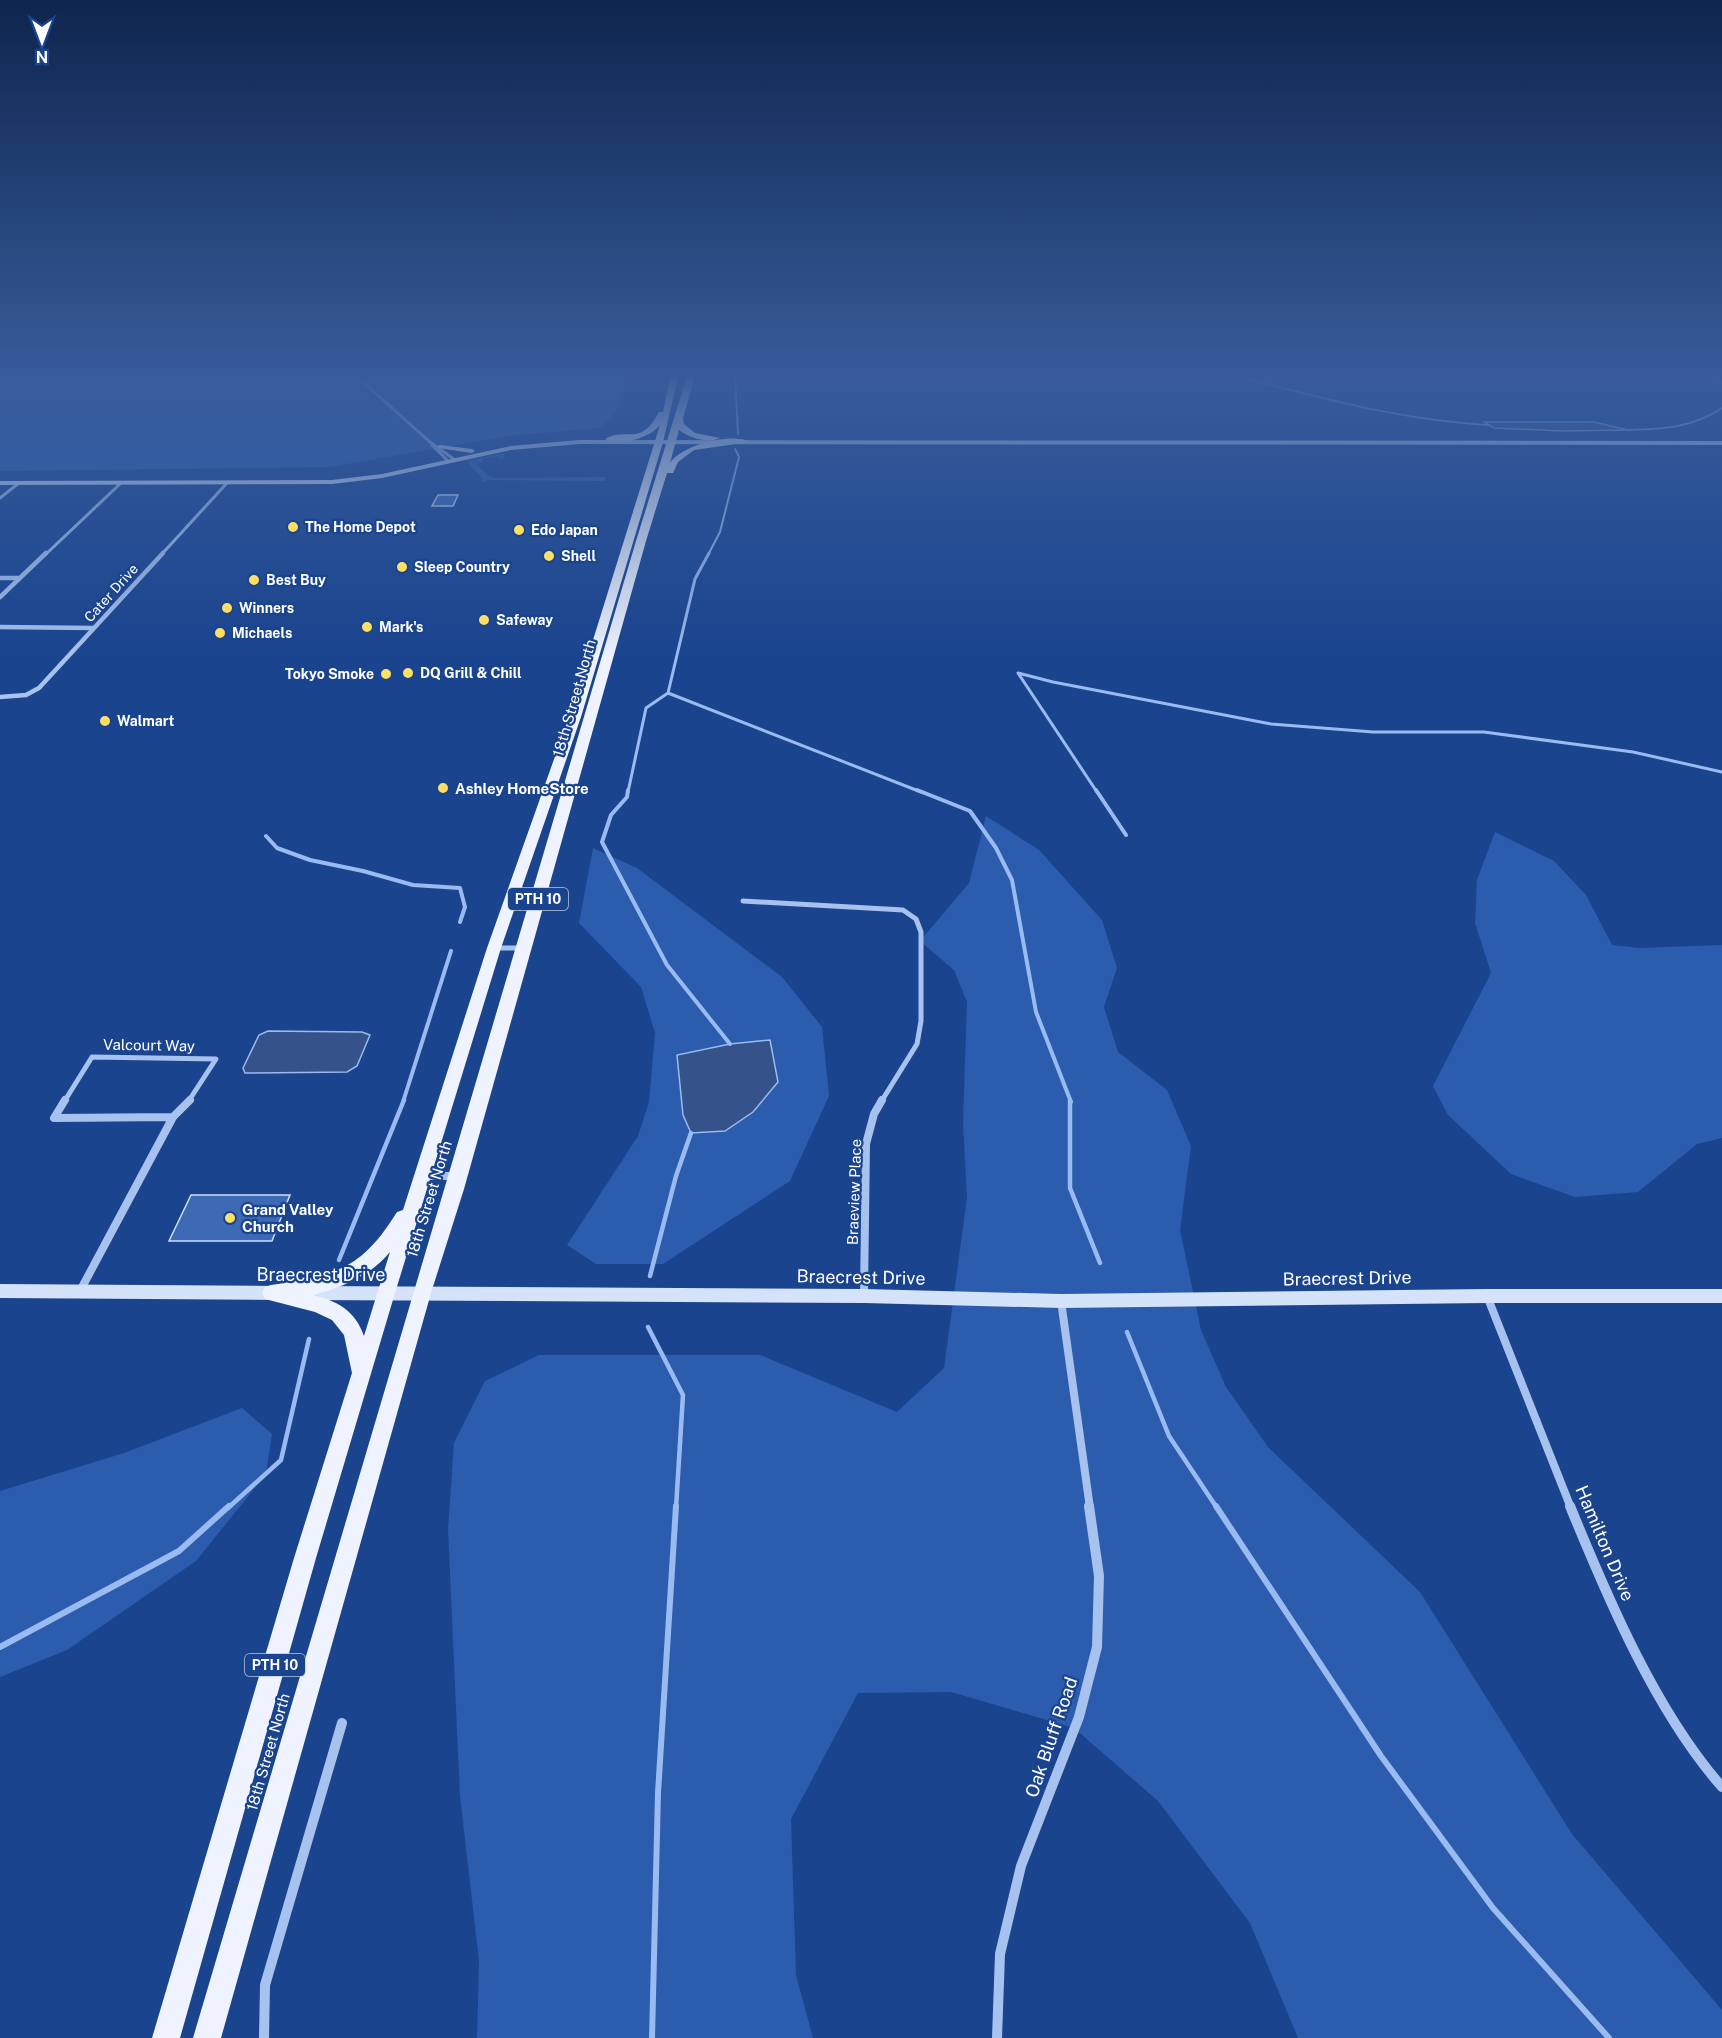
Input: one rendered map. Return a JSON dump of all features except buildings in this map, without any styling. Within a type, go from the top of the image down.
[{"type":"main road","points":[[286,483],[348,477],[398,468]]},
{"type":"main road","points":[[0,483],[286,483],[360,480],[411,468]]},
{"type":"main road","name":"18th Street North","points":[[166,2038],[305,1558],[386,1293],[494,948],[575,717],[651,468]]},
{"type":"main road","name":"18th Street North","points":[[207,2038],[422,1293],[459,1176],[643,534],[654,506],[664,468]]},
{"type":"main road","points":[[654,506],[664,489],[670,468]]},
{"type":"main road","points":[[271,1293],[313,1287],[342,1279],[358,1271],[374,1258],[393,1234],[421,1181]]},
{"type":"main road","name":"Braecrest Drive","points":[[0,1291],[864,1296],[1061,1301],[1722,1296]]},
{"type":"main road","points":[[271,1293],[314,1303],[336,1311],[349,1321],[356,1336],[360,1380]]},
{"type":"street","points":[[0,498],[19,483]]},
{"type":"street","points":[[0,597],[121,483]]},
{"type":"street","name":"Cater Drive","points":[[0,697],[20,696],[36,690],[227,483]]},
{"type":"street","points":[[0,578],[19,578]]},
{"type":"street","points":[[0,627],[94,628]]},
{"type":"street","name":"Braeview Place","points":[[743,902],[903,910],[916,919],[921,932],[921,1022],[917,1044],[874,1114],[866,1144],[864,1296]]},
{"type":"street","points":[[494,948],[524,948]]},
{"type":"street","name":"Valcourt Way","points":[[80,1291],[173,1117],[192,1098],[216,1059],[92,1058],[54,1118],[173,1117]]},
{"type":"street","points":[[421,1181],[459,1176]]},
{"type":"street","name":"Hamilton Drive","points":[[1487,1296],[1600,1578],[1664,1708],[1707,1771],[1722,1787]]},
{"type":"street","name":"Oak Bluff Road","points":[[998,2038],[1000,1954],[1021,1866],[1079,1717],[1097,1647],[1099,1576],[1061,1301]]},
{"type":"street","points":[[264,2038],[266,1985],[342,1723]]},
{"type":"shaded area","points":[[0,468],[238,468],[0,471]]},
{"type":"shaded area","points":[[473,468],[480,468],[490,477],[496,478],[606,477],[605,481],[488,480],[482,483],[481,477]]},
{"type":"shaded area","points":[[986,816],[1039,850],[1102,920],[1117,968],[1104,1007],[1118,1052],[1167,1090],[1191,1146],[1180,1230],[1201,1330],[1226,1387],[1268,1447],[1420,1592],[1572,1834],[1722,2010],[1722,2038],[1298,2038],[1250,1923],[1158,1801],[1074,1728],[951,1692],[858,1693],[791,1819],[796,1975],[813,2038],[477,2038],[479,1961],[460,1796],[448,1529],[454,1443],[485,1381],[539,1355],[760,1355],[897,1412],[944,1368],[967,1198],[963,1123],[967,1002],[954,970],[920,941],[969,883]]},
{"type":"shaded area","points":[[1495,832],[1554,861],[1586,895],[1612,945],[1640,948],[1722,945],[1722,1138],[1697,1144],[1638,1192],[1575,1197],[1511,1174],[1448,1115],[1433,1086],[1491,973],[1475,923],[1477,880]]},
{"type":"shaded area","points":[[593,848],[637,868],[782,977],[822,1027],[829,1096],[790,1181],[663,1264],[596,1264],[567,1245],[638,1136],[649,1102],[655,1033],[641,987],[579,923]]},
{"type":"shaded area","points":[[268,1031],[362,1032],[370,1035],[357,1066],[347,1072],[245,1073],[243,1068],[259,1035]]},
{"type":"shaded area","points":[[770,1040],[778,1082],[753,1112],[725,1131],[691,1133],[683,1115],[677,1055],[730,1044]]},
{"type":"shaded area","points":[[242,1408],[272,1434],[266,1474],[196,1561],[67,1650],[0,1677],[0,1491],[124,1453]]},
{"type":"waterway","points":[[708,555],[720,532],[736,468]]},
{"type":"waterway","points":[[668,693],[695,579],[709,553]]},
{"type":"waterway","points":[[1097,792],[1018,673],[1053,682],[1271,724],[1373,732],[1484,732],[1633,752],[1722,772]]},
{"type":"waterway","points":[[628,792],[646,708],[668,693]]},
{"type":"waterway","points":[[668,693],[921,792]]},
{"type":"waterway","points":[[628,790],[627,797],[611,815],[602,842],[667,965],[730,1044]]},
{"type":"waterway","points":[[917,790],[970,811],[996,848],[1012,880],[1036,1012],[1071,1102]]},
{"type":"waterway","points":[[1096,790],[1126,835]]},
{"type":"waterway","points":[[266,836],[277,848],[310,860],[363,871],[413,885],[460,888],[465,907],[460,922]]},
{"type":"waterway","points":[[403,1102],[451,951]]},
{"type":"waterway","points":[[339,1260],[404,1100]]},
{"type":"waterway","points":[[1070,1100],[1070,1188],[1100,1263]]},
{"type":"waterway","points":[[650,1276],[676,1176],[691,1133]]},
{"type":"waterway","points":[[648,1327],[683,1395],[676,1508]]},
{"type":"waterway","points":[[1127,1332],[1169,1436],[1217,1508]]},
{"type":"waterway","points":[[228,1508],[281,1460],[309,1339]]},
{"type":"waterway","points":[[0,1647],[179,1551],[229,1506]]},
{"type":"waterway","points":[[652,2038],[658,1793],[676,1506]]},
{"type":"waterway","points":[[1216,1506],[1381,1756],[1493,1908],[1609,2038]]},
{"type":"place","name":"The Home Depot","points":[[293,527]]},
{"type":"place","name":"Edo Japan","points":[[519,530]]},
{"type":"place","name":"Shell","points":[[549,556]]},
{"type":"place","name":"Sleep Country","points":[[402,567]]},
{"type":"place","name":"Best Buy","points":[[254,580]]},
{"type":"place","name":"Winners","points":[[227,608]]},
{"type":"place","name":"Safeway","points":[[484,620]]},
{"type":"place","name":"Mark's","points":[[367,627]]},
{"type":"place","name":"Michaels","points":[[220,633]]},
{"type":"place","name":"DQ Grill & Chill","points":[[408,673]]},
{"type":"place","name":"Tokyo Smoke","points":[[386,674]]},
{"type":"place","name":"Walmart","points":[[105,721]]},
{"type":"place","name":"Ashley HomeStore","points":[[443,788]]},
{"type":"place","name":"Grand Valley Church","points":[[230,1218]]}]
